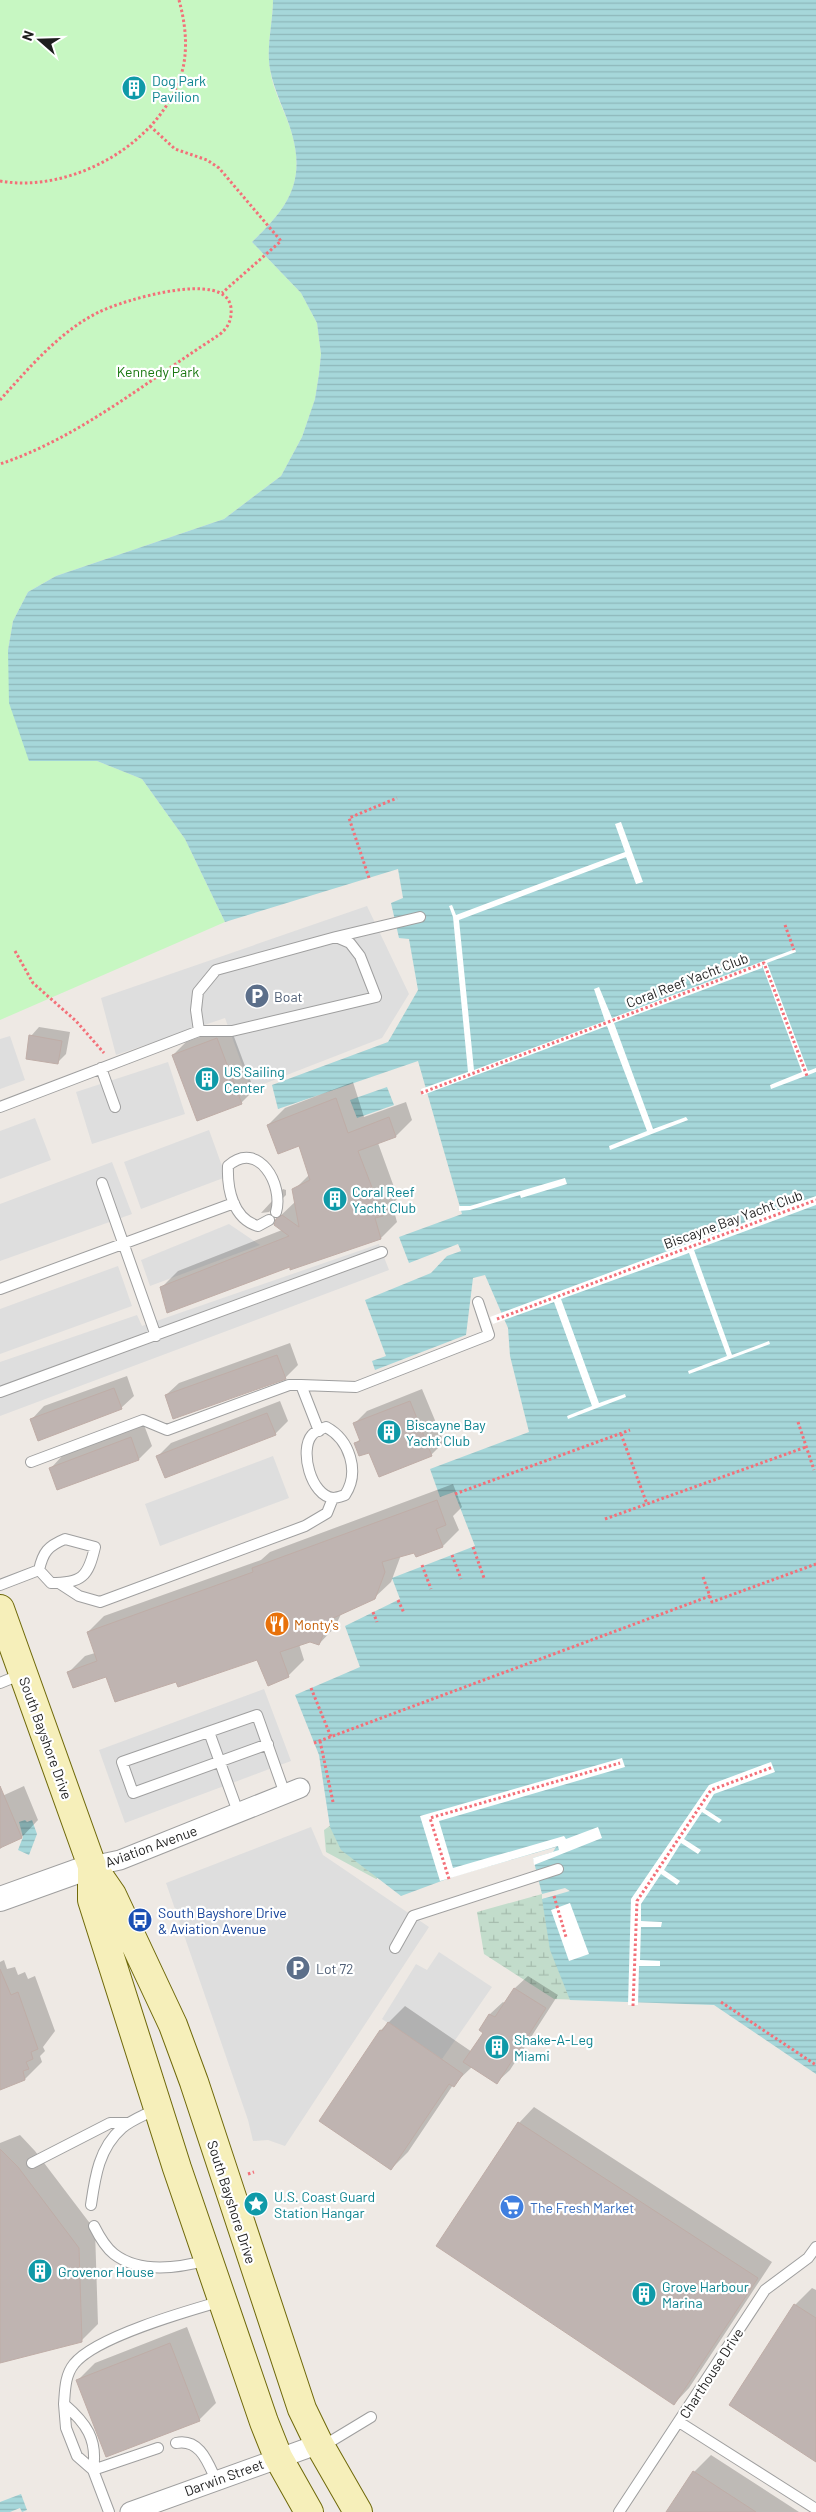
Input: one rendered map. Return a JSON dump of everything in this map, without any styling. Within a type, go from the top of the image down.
[{"type":"main road","name":"South Bayshore Drive","points":[[2,1623],[12,1679],[92,1866],[112,1895],[175,2032],[302,2409],[318,2444],[358,2512]]},
{"type":"main road","name":"South Bayshore Drive","points":[[92,1866],[92,1900],[177,2168],[264,2422],[278,2457],[309,2512]]},
{"type":"street","name":"Aviation Avenue","points":[[0,1900],[92,1866],[120,1860],[292,1791]]},
{"type":"street","name":"Darwin Street","points":[[130,2512],[318,2444]]},
{"type":"lane","points":[[198,1031],[196,1010],[198,992],[216,970],[336,937],[420,917]]},
{"type":"lane","points":[[0,1106],[198,1031],[232,1031],[376,997],[360,956],[350,943],[336,937]]},
{"type":"lane","points":[[106,1066],[115,1107]]},
{"type":"lane","points":[[269,1220],[258,1226],[248,1223],[240,1216],[227,1182],[228,1166],[236,1159],[251,1157],[267,1167],[279,1201],[276,1212]]},
{"type":"lane","points":[[102,1183],[156,1336]]},
{"type":"lane","points":[[0,1288],[234,1204]]},
{"type":"lane","points":[[0,1392],[382,1252]]},
{"type":"lane","points":[[31,1462],[143,1420],[167,1430],[289,1385],[356,1387],[489,1335],[478,1302]]},
{"type":"lane","points":[[301,1385],[319,1431]]},
{"type":"lane","points":[[326,1427],[337,1433],[344,1441],[351,1460],[353,1483],[345,1495],[333,1498],[322,1493],[313,1482],[308,1466],[307,1446],[312,1434],[319,1431],[326,1427]]},
{"type":"lane","points":[[59,1583],[79,1596],[100,1602],[306,1526],[328,1513],[333,1498]]},
{"type":"lane","points":[[66,1539],[95,1547],[91,1566],[80,1579],[72,1583],[51,1583],[39,1570],[43,1553],[50,1545],[66,1539]]},
{"type":"lane","points":[[0,1585],[39,1570]]},
{"type":"lane","points":[[268,1744],[133,1793],[122,1762],[257,1715],[268,1744],[292,1791]]},
{"type":"lane","points":[[209,1732],[238,1812]]},
{"type":"lane","points":[[395,1948],[413,1916],[558,1869]]},
{"type":"lane","points":[[91,2205],[96,2169],[106,2147],[122,2128],[159,2107]]},
{"type":"lane","points":[[32,2163],[110,2123],[129,2123]]},
{"type":"lane","points":[[94,2226],[101,2240],[113,2254],[126,2261],[180,2267],[209,2260]]},
{"type":"lane","name":"Charthouse Drive","points":[[619,2512],[765,2290],[808,2258],[816,2247]]},
{"type":"lane","points":[[109,2512],[93,2470],[77,2456],[66,2428],[64,2404],[66,2379],[74,2364],[91,2349],[168,2316],[223,2300]]},
{"type":"lane","points":[[64,2404],[82,2420],[90,2437],[96,2453],[93,2470]]},
{"type":"lane","points":[[318,2444],[332,2440],[371,2417]]},
{"type":"lane","points":[[679,2422],[816,2509]]},
{"type":"lane","points":[[176,2443],[192,2444],[202,2450],[216,2480]]},
{"type":"lane","points":[[93,2470],[158,2448]]},
{"type":"path","points":[[0,181],[45,181],[77,173],[121,151],[150,126],[170,98],[183,69],[186,39],[179,0]]},
{"type":"path","points":[[150,126],[175,149],[213,163],[282,241],[222,293]]},
{"type":"path","points":[[0,400],[58,341],[80,322],[100,311],[143,296],[171,291],[202,289],[222,293],[230,304],[230,318],[227,328],[220,335],[83,424],[27,453],[0,464]]},
{"type":"path","points":[[369,878],[349,818],[397,798]]},
{"type":"path","points":[[785,924],[794,950]]},
{"type":"path","points":[[14,951],[33,983],[76,1021],[96,1042],[106,1066]]},
{"type":"path","name":"Coral Reef Yacht Club","points":[[421,1093],[764,963],[807,1076]]},
{"type":"path","name":"Biscayne Bay Yacht Club","points":[[492,1321],[816,1200]]},
{"type":"path","points":[[798,1422],[814,1470]]},
{"type":"path","points":[[455,1494],[630,1430]]},
{"type":"path","points":[[621,1434],[647,1504]]},
{"type":"path","points":[[605,1519],[806,1447]]},
{"type":"path","points":[[473,1547],[484,1578]]},
{"type":"path","points":[[452,1555],[461,1579]]},
{"type":"path","points":[[703,1577],[712,1602],[816,1564]]},
{"type":"path","points":[[422,1565],[431,1589]]},
{"type":"path","points":[[314,1743],[710,1596]]},
{"type":"path","points":[[398,1600],[404,1613]]},
{"type":"path","points":[[373,1612],[378,1622]]},
{"type":"path","points":[[311,1688],[330,1737]]},
{"type":"path","points":[[320,1741],[333,1802]]},
{"type":"path","points":[[449,1879],[430,1818],[620,1763]]},
{"type":"path","points":[[633,2006],[637,1901],[712,1790],[773,1767]]},
{"type":"path","points":[[554,1896],[566,1936]]},
{"type":"path","points":[[721,2002],[816,2065]]},
{"type":"green space","name":"Kennedy Park","points":[[0,0],[273,0],[269,52],[270,69],[274,86],[292,134],[296,152],[296,167],[290,194],[283,207],[252,242],[301,293],[317,323],[321,354],[315,399],[302,437],[281,476],[224,519],[56,576],[28,592],[13,621],[8,650],[29,760],[97,761],[142,779],[185,839],[225,922],[0,1020]]},
{"type":"green space","points":[[337,1821],[384,1873],[376,1879],[326,1852],[324,1830]]},
{"type":"green space","points":[[542,1894],[542,1899],[547,1898],[583,2000],[554,1999],[484,1954],[477,1912]]},
{"type":"shaded area","name":"Boat","points":[[367,906],[409,994],[382,1038],[251,1089],[225,1018],[116,1055],[101,998]]},
{"type":"shaded area","points":[[10,1036],[25,1080],[0,1089],[0,1039]]},
{"type":"shaded area","points":[[168,1062],[185,1114],[92,1144],[76,1092]]},
{"type":"shaded area","points":[[35,1118],[51,1160],[0,1179],[0,1131]]},
{"type":"shaded area","points":[[209,1130],[226,1177],[141,1209],[124,1162]]},
{"type":"shaded area","points":[[112,1162],[132,1214],[0,1261],[0,1204]]},
{"type":"shaded area","points":[[229,1224],[260,1245],[150,1286],[141,1260]]},
{"type":"shaded area","points":[[379,1244],[389,1270],[0,1416],[0,1362],[137,1315],[142,1326]]},
{"type":"shaded area","points":[[118,1266],[132,1306],[0,1354],[0,1309]]},
{"type":"shaded area","points":[[273,1456],[289,1498],[160,1546],[145,1504]]},
{"type":"shaded area","points":[[264,1689],[291,1761],[125,1823],[99,1750]]},
{"type":"shaded area","name":"Lot 72","points":[[311,1827],[323,1855],[429,1927],[285,2146],[268,2140],[253,2141],[248,2120],[166,1883]]},
{"type":"shaded area","points":[[439,1952],[492,1987],[442,2059],[382,2019],[416,1964],[427,1970]]},
{"type":"water","points":[[273,0],[816,0],[816,2074],[714,2005],[570,2000],[550,1950],[542,1899],[570,1891],[565,1888],[542,1894],[533,1858],[553,1852],[556,1847],[455,1876],[401,1896],[341,1850],[330,1827],[319,1755],[295,1695],[360,1667],[345,1626],[400,1599],[392,1578],[475,1546],[454,1492],[440,1497],[430,1469],[529,1432],[510,1356],[508,1328],[485,1275],[473,1278],[466,1335],[375,1370],[372,1361],[386,1356],[365,1300],[431,1273],[447,1256],[461,1251],[458,1244],[409,1263],[399,1237],[462,1214],[418,1061],[278,1109],[272,1085],[388,1042],[418,990],[409,939],[399,938],[391,903],[403,898],[398,869],[225,922],[185,839],[142,779],[97,761],[29,761],[9,703],[8,650],[13,621],[28,592],[56,576],[224,519],[281,476],[302,437],[315,399],[319,374],[321,354],[317,323],[301,293],[252,242],[283,207],[290,194],[296,167],[296,152],[292,134],[274,86],[270,69],[269,52]]},
{"type":"water","points":[[387,1087],[394,1105],[357,1118],[350,1100]]},
{"type":"water","points":[[25,1820],[27,1822],[32,1820],[37,1834],[29,1855],[18,1850],[23,1837],[19,1822]]},
{"type":"water","points":[[21,2494],[27,2510],[22,2512],[20,2508],[10,2512],[0,2512],[0,2502]]},
{"type":"pier","points":[[621,822],[643,882],[636,884],[626,857],[459,920],[474,1070],[605,1021],[594,989],[599,987],[612,1018],[795,949],[796,952],[767,963],[808,1071],[816,1068],[816,1072],[771,1089],[770,1085],[802,1072],[762,965],[762,968],[614,1023],[653,1129],[686,1117],[688,1120],[610,1150],[609,1146],[647,1131],[607,1026],[423,1095],[421,1089],[468,1072],[453,917],[449,906],[452,905],[456,915],[625,852],[615,824]]},
{"type":"pier","points":[[565,1178],[567,1184],[521,1198],[520,1195],[470,1210],[459,1211],[459,1206],[470,1206]]},
{"type":"pier","points":[[816,1196],[816,1205],[694,1250],[732,1355],[769,1341],[770,1344],[689,1374],[688,1371],[727,1356],[689,1253],[561,1299],[599,1403],[625,1394],[626,1397],[568,1419],[567,1416],[592,1406],[554,1302],[493,1324],[490,1317]]},
{"type":"pier","points":[[622,1758],[625,1767],[439,1821],[453,1868],[564,1836],[566,1839],[598,1827],[602,1838],[534,1865],[533,1858],[559,1850],[558,1846],[440,1881],[420,1816]]},
{"type":"pier","points":[[771,1762],[775,1772],[714,1794],[705,1809],[722,1820],[719,1823],[702,1812],[684,1839],[701,1850],[698,1854],[681,1843],[664,1870],[680,1881],[677,1885],[661,1874],[641,1904],[641,1921],[662,1922],[661,1927],[641,1927],[640,1960],[660,1961],[660,1966],[639,1966],[638,2005],[628,2005],[631,1899],[709,1785]]},
{"type":"pier","points":[[570,1903],[589,1954],[569,1961],[551,1910]]},
{"type":"building","points":[[29,1035],[62,1041],[58,1064],[26,1059]]},
{"type":"building","name":"US Sailing Center","points":[[217,1038],[242,1104],[197,1121],[172,1055]]},
{"type":"building","name":"Coral Reef Yacht Club","points":[[336,1098],[348,1133],[389,1117],[396,1137],[358,1151],[383,1216],[375,1218],[381,1239],[290,1270],[290,1267],[167,1313],[160,1287],[289,1236],[274,1225],[276,1219],[282,1215],[299,1227],[292,1189],[310,1180],[299,1146],[278,1154],[267,1125]]},
{"type":"building","points":[[277,1355],[286,1379],[173,1419],[165,1395]]},
{"type":"building","points":[[114,1388],[122,1409],[38,1441],[30,1419]]},
{"type":"building","name":"Biscayne Bay Yacht Club","points":[[410,1401],[432,1456],[379,1477],[369,1453],[359,1456],[354,1443],[360,1441],[353,1423]]},
{"type":"building","points":[[267,1413],[276,1435],[165,1478],[156,1456]]},
{"type":"building","points":[[131,1437],[139,1460],[57,1490],[49,1468]]},
{"type":"building","points":[[437,1500],[446,1525],[436,1529],[443,1547],[416,1557],[414,1553],[382,1562],[385,1572],[375,1599],[329,1620],[319,1645],[310,1642],[280,1652],[289,1677],[268,1686],[257,1660],[178,1687],[176,1682],[115,1702],[106,1677],[73,1688],[67,1672],[97,1661],[87,1632],[253,1572],[252,1568]]},
{"type":"building","points":[[0,1786],[22,1838],[0,1848]]},
{"type":"building","points":[[0,1969],[11,1995],[18,1992],[38,2049],[31,2052],[33,2059],[26,2062],[29,2069],[23,2071],[25,2080],[0,2090]]},
{"type":"building","name":"Shake-A-Leg Miami","points":[[514,1988],[546,2008],[497,2084],[463,2062],[483,2033],[479,2030],[489,2014],[495,2017]]},
{"type":"building","points":[[388,2022],[463,2074],[454,2087],[449,2084],[391,2170],[319,2121],[380,2030],[382,2031]]},
{"type":"building","name":"Grove Harbour Marina","points":[[518,2122],[758,2278],[674,2405],[436,2246]]},
{"type":"building","name":"Grovenor House","points":[[0,2149],[18,2167],[79,2248],[82,2342],[0,2363]]},
{"type":"building","points":[[794,2304],[816,2318],[816,2462],[729,2405]]},
{"type":"building","points":[[170,2343],[200,2421],[106,2457],[76,2380]]},
{"type":"building","points":[[693,2471],[756,2512],[666,2512]]},
{"type":"place","name":"Dog Park Pavilion","points":[[134,88]]},
{"type":"place","name":"Boat","points":[[257,996]]},
{"type":"place","name":"US Sailing Center","points":[[207,1079]]},
{"type":"place","name":"Coral Reef Yacht Club","points":[[335,1199]]},
{"type":"place","name":"Biscayne Bay Yacht Club","points":[[389,1432]]},
{"type":"place","name":"Monty's","points":[[277,1624]]},
{"type":"place","name":"South Bayshore Drive & Aviation Avenue","points":[[140,1920]]},
{"type":"place","name":"Lot 72","points":[[298,1968]]},
{"type":"place","name":"Shake-A-Leg Miami","points":[[497,2047]]},
{"type":"place","name":"U.S. Coast Guard Station Hangar","points":[[256,2204]]},
{"type":"place","name":"The Fresh Market","points":[[512,2207]]},
{"type":"place","name":"Grovenor House","points":[[40,2271]]},
{"type":"place","name":"Grove Harbour Marina","points":[[644,2294]]}]
